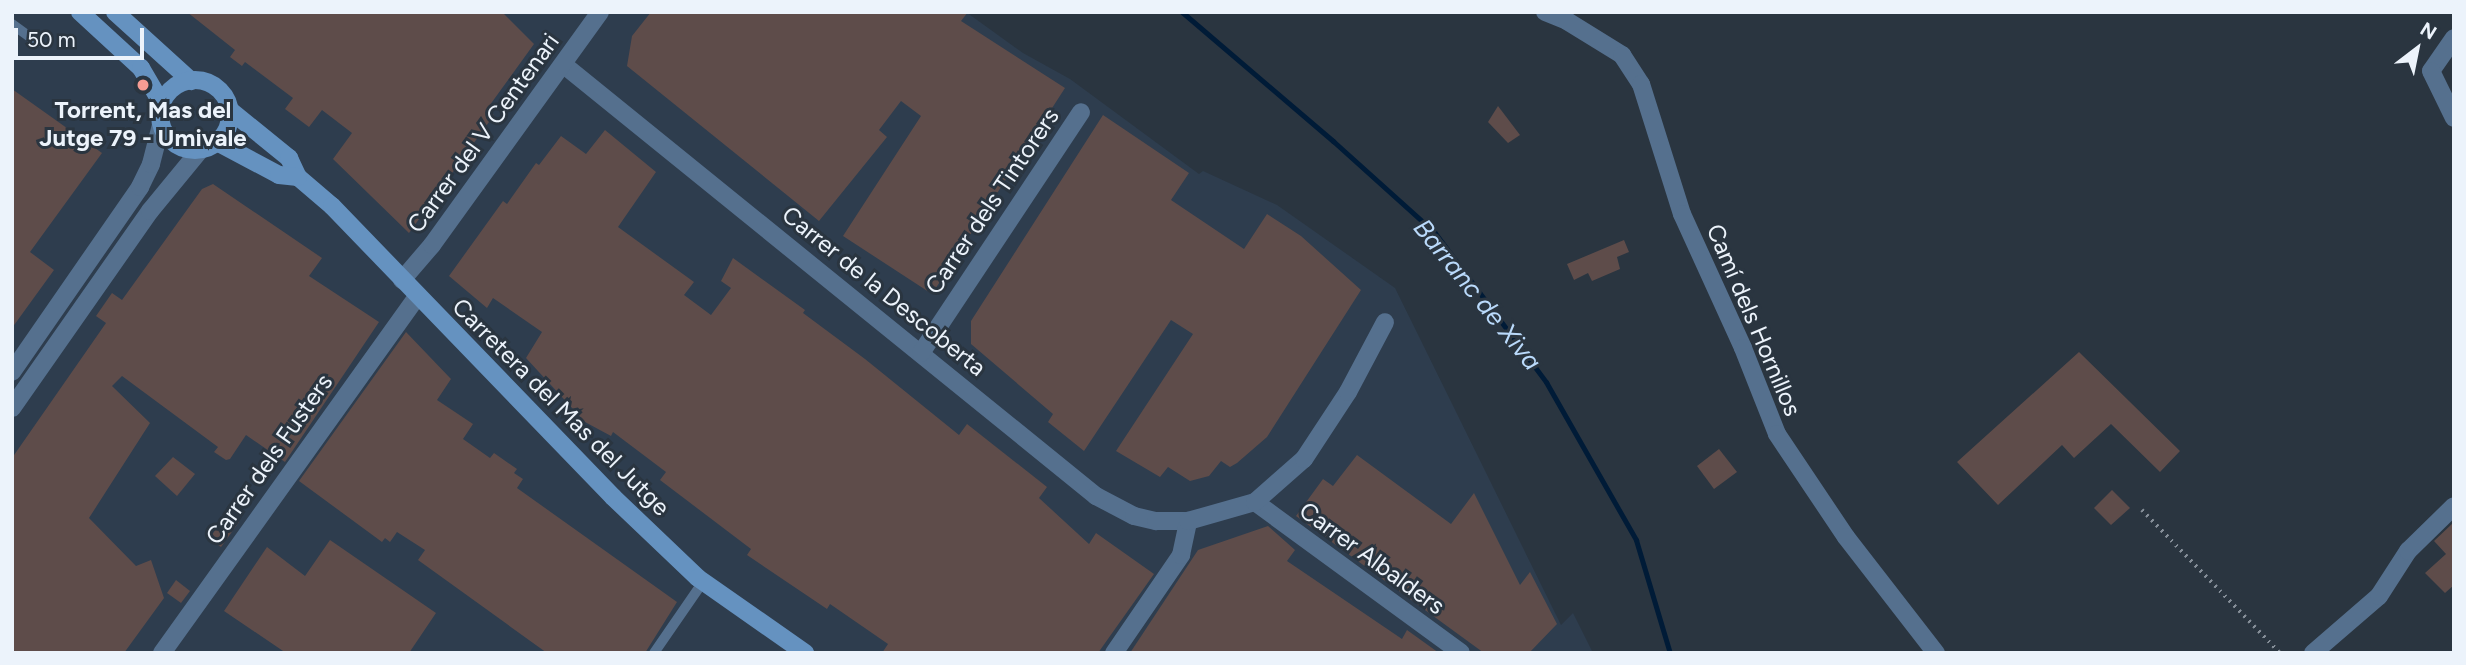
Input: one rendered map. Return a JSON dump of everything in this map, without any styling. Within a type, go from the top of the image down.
[{"type":"street","points":[[12,372],[140,187],[151,164],[161,125],[162,104],[141,68],[80,12]]},
{"type":"street","points":[[12,408],[150,211],[230,122],[231,111],[218,90],[209,84],[191,80],[115,12]]},
{"type":"street","name":"Carrer del V Centenari","points":[[402,280],[432,245],[600,12]]},
{"type":"street","name":"Camí dels Hornillos","points":[[1545,12],[1567,21],[1622,55],[1641,84],[1682,214],[1743,348],[1777,435],[1846,537],[1936,653]]},
{"type":"street","points":[[2454,38],[2431,71],[2454,118]]},
{"type":"street","name":"Carrer de la Descoberta","points":[[564,65],[1096,496],[1134,516],[1156,522],[1188,521],[1255,502]]},
{"type":"street","points":[[162,104],[176,86],[191,80]]},
{"type":"street","name":"Carretera del Mas del Jutge","points":[[231,111],[289,158],[298,177],[332,206],[612,497],[704,582],[805,653]]},
{"type":"street","name":"Carrer dels Tintorers","points":[[921,352],[1081,111]]},
{"type":"street","points":[[161,125],[174,143],[184,149],[209,146]]},
{"type":"street","name":"Carretera del Mas del Jutge","points":[[209,146],[279,175],[298,177]]},
{"type":"street","name":"Carrer dels Fusters","points":[[162,653],[418,296]]},
{"type":"street","points":[[1255,502],[1304,459],[1348,392],[1385,322]]},
{"type":"street","name":"Carrer Albalders","points":[[1255,502],[1461,653]]},
{"type":"street","points":[[2313,653],[2379,596],[2408,551],[2454,506]]},
{"type":"street","points":[[1114,653],[1181,555],[1188,521]]},
{"type":"lane","points":[[12,24],[37,42]]},
{"type":"lane","points":[[654,653],[704,582]]},
{"type":"path","points":[[2142,510],[2280,653]]},
{"type":"shaded area","points":[[12,12],[966,12],[1023,53],[1070,79],[1199,174],[1203,171],[1277,205],[1395,288],[1561,625],[1573,613],[1593,653],[12,653]]},
{"type":"building","points":[[187,12],[502,12],[534,44],[487,109],[494,115],[409,233],[333,159],[352,133],[322,110],[309,127],[285,109],[293,98],[245,62],[242,66],[230,57],[235,50]]},
{"type":"building","points":[[651,12],[968,12],[961,21],[1065,88],[932,294],[843,236],[921,116],[901,101],[879,130],[887,137],[819,221],[627,66],[632,36]]},
{"type":"building","points":[[12,89],[102,153],[30,252],[54,270],[12,328]]},
{"type":"building","points":[[1498,106],[1520,135],[1508,143],[1488,122]]},
{"type":"building","points":[[1103,115],[1189,173],[1171,200],[1244,249],[1267,214],[1301,236],[1361,290],[1267,437],[1230,467],[1221,461],[1209,476],[1190,481],[1168,467],[1160,477],[1116,451],[1193,334],[1171,320],[1084,451],[1048,422],[1053,414],[971,344],[971,321]]},
{"type":"building","points":[[605,130],[656,172],[618,227],[694,282],[684,295],[711,315],[731,288],[721,281],[733,258],[805,310],[803,313],[959,435],[967,424],[1047,487],[1039,498],[1089,544],[1096,533],[1154,574],[1098,653],[882,653],[888,644],[830,604],[827,609],[747,555],[751,549],[660,480],[666,472],[613,432],[611,436],[585,422],[526,358],[542,332],[493,298],[487,308],[449,276],[503,201],[507,204],[536,163],[539,165],[561,136],[586,154]]},
{"type":"building","points":[[213,184],[322,258],[309,276],[379,322],[285,462],[246,435],[230,459],[226,460],[214,452],[218,447],[122,376],[112,386],[150,423],[89,518],[136,566],[151,560],[164,598],[124,653],[12,653],[12,458],[106,323],[96,316],[112,293],[122,300],[202,189]]},
{"type":"building","points":[[1624,240],[1629,252],[1617,257],[1620,269],[1592,281],[1588,273],[1574,280],[1567,264]]},
{"type":"building","points":[[406,332],[451,379],[437,400],[473,424],[463,439],[490,458],[494,453],[517,469],[514,473],[523,479],[517,488],[677,602],[645,653],[547,653],[418,560],[425,550],[397,532],[390,542],[385,538],[382,542],[299,481]]},
{"type":"building","points":[[2079,352],[2180,451],[2160,472],[2111,424],[2074,458],[2062,445],[1998,505],[1957,462]]},
{"type":"building","points":[[1719,449],[1737,472],[1714,489],[1697,466]]},
{"type":"building","points":[[1357,455],[1451,524],[1474,493],[1520,585],[1530,572],[1557,624],[1529,653],[1484,653],[1296,516],[1323,479],[1333,486]]},
{"type":"building","points":[[173,457],[195,474],[177,496],[155,476]]},
{"type":"building","points":[[2112,490],[2130,508],[2111,525],[2094,508]]},
{"type":"building","points":[[227,513],[239,522],[221,547],[209,539]]},
{"type":"building","points":[[2454,522],[2454,585],[2445,593],[2425,573],[2446,554],[2434,541]]},
{"type":"building","points":[[1268,526],[1295,550],[1287,561],[1402,639],[1407,630],[1439,653],[1130,653],[1198,550]]},
{"type":"building","points":[[330,540],[436,613],[409,653],[286,653],[224,611],[267,547],[305,576]]},
{"type":"building","points":[[176,580],[190,591],[181,603],[167,593]]},
{"type":"waterway","name":"Barranc de Xiva","points":[[1182,12],[1333,141],[1435,233],[1546,382],[1636,540],[1670,653]]},
{"type":"place","name":"Torrent, Mas del Jutge 79 - Umivale","points":[[143,85]]}]
